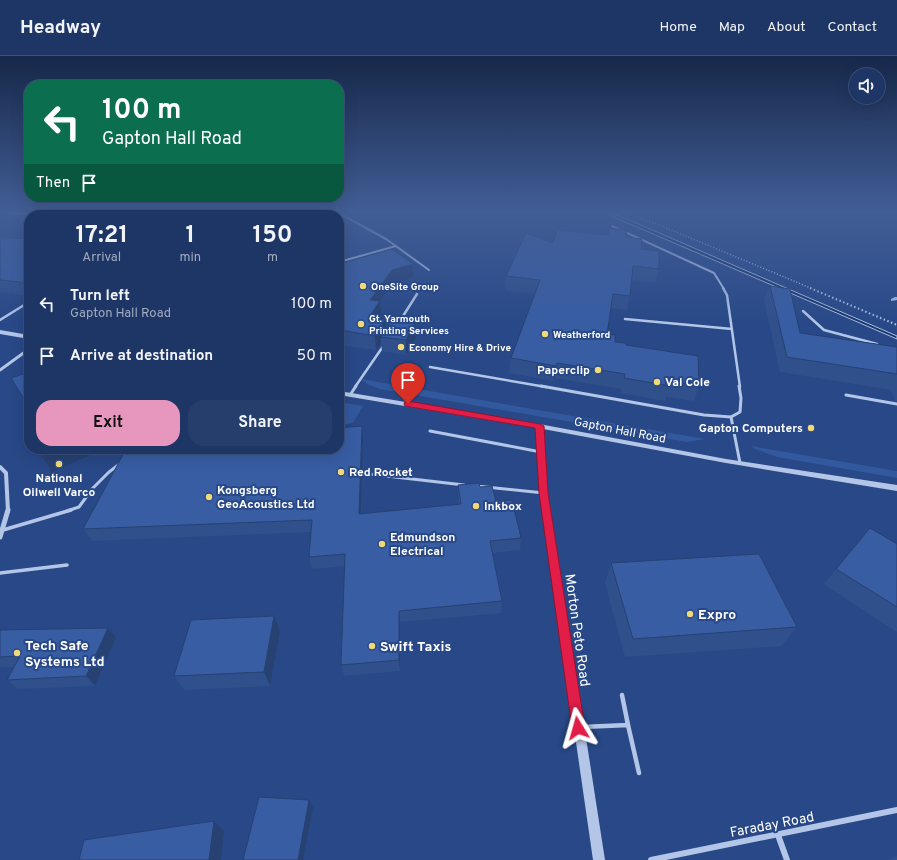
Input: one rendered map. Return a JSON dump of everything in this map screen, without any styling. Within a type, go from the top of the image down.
[{"type":"street","points":[[0,332],[24,336]]},
{"type":"street","points":[[0,370],[24,353]]},
{"type":"street","name":"Gapton Hall Road","points":[[344,394],[540,426],[740,463],[897,488]]},
{"type":"street","name":"Morton Peto Road","points":[[540,426],[544,493],[598,860]]},
{"type":"street","points":[[0,466],[6,473],[8,513],[0,538]]},
{"type":"street","name":"Faraday Road","points":[[651,860],[897,810]]},
{"type":"street","points":[[778,835],[787,860]]},
{"type":"lane","points":[[344,261],[387,249]]},
{"type":"lane","points":[[399,249],[429,270]]},
{"type":"lane","points":[[430,367],[674,410],[731,417],[740,412],[741,398],[727,295],[714,273],[661,249]]},
{"type":"lane","points":[[394,330],[416,294]]},
{"type":"lane","points":[[0,320],[24,305]]},
{"type":"lane","points":[[803,311],[824,330],[868,341],[883,347]]},
{"type":"lane","points":[[625,318],[732,329]]},
{"type":"lane","points":[[350,395],[387,341]]},
{"type":"lane","points":[[846,396],[897,404]]},
{"type":"lane","points":[[731,417],[740,463]]},
{"type":"lane","points":[[430,431],[541,452]]},
{"type":"lane","points":[[3,530],[79,507],[92,489],[109,472],[127,458]]},
{"type":"lane","points":[[369,474],[544,493]]},
{"type":"lane","points":[[0,573],[67,565]]},
{"type":"lane","points":[[622,695],[640,773]]},
{"type":"lane","points":[[578,728],[628,725]]},
{"type":"path","points":[[715,249],[897,325]]},
{"type":"shaded area","points":[[687,249],[695,249],[897,336],[897,339]]},
{"type":"shaded area","points":[[361,379],[705,439],[687,442],[380,389],[367,384]]},
{"type":"shaded area","points":[[344,403],[363,406],[353,423],[344,425]]},
{"type":"shaded area","points":[[751,446],[897,471],[897,478],[777,457],[755,449]]},
{"type":"building","points":[[0,249],[24,249],[24,282],[0,280]]},
{"type":"building","points":[[392,249],[413,264],[392,270],[370,300],[380,301],[369,317],[386,319],[375,336],[344,331],[344,263]]},
{"type":"building","points":[[519,249],[641,249],[659,251],[659,269],[633,266],[630,296],[613,294],[607,334],[615,335],[615,342],[626,343],[626,345],[698,356],[699,386],[670,382],[670,386],[624,378],[625,374],[557,363],[556,366],[511,358],[540,280],[506,276]]},
{"type":"building","points":[[770,286],[790,289],[800,333],[897,347],[897,374],[787,357]]},
{"type":"building","points":[[392,320],[415,324],[406,340],[381,337]]},
{"type":"building","points":[[24,374],[24,399],[11,378]]},
{"type":"building","points":[[362,426],[359,514],[461,504],[458,485],[479,483],[480,487],[492,486],[496,501],[512,500],[521,538],[490,541],[502,601],[399,611],[399,660],[341,665],[345,554],[309,557],[312,520],[83,529],[123,454],[344,454],[344,428]]},
{"type":"building","points":[[870,528],[897,544],[897,607],[836,569]]},
{"type":"building","name":"Expro","points":[[759,554],[797,627],[633,639],[611,563]]},
{"type":"building","points":[[274,616],[264,672],[174,676],[191,620]]},
{"type":"building","points":[[108,628],[86,676],[7,680],[20,656],[0,657],[0,630]]},
{"type":"building","points":[[259,797],[309,800],[298,860],[243,860]]},
{"type":"building","points":[[214,821],[209,860],[79,860],[84,840]]},
{"type":"waterway","points":[[893,300],[897,298]]},
{"type":"place","name":"OneSite Group","points":[[363,286]]},
{"type":"place","name":"Gt. Yarmouth Printing Services","points":[[361,324]]},
{"type":"place","name":"Weatherford","points":[[545,334]]},
{"type":"place","name":"Economy Hire & Drive","points":[[401,347]]},
{"type":"place","name":"Paperclip","points":[[598,370]]},
{"type":"place","name":"Val Cole","points":[[657,382]]},
{"type":"place","name":"Gapton Computers","points":[[811,428]]},
{"type":"place","name":"National Oilwell Varco","points":[[59,464]]},
{"type":"place","name":"Red Rocket","points":[[341,472]]},
{"type":"place","name":"Kongsberg GeoAcoustics Ltd","points":[[209,497]]},
{"type":"place","name":"Inkbox","points":[[476,506]]},
{"type":"place","name":"Edmundson Electrical","points":[[382,544]]},
{"type":"place","name":"Expro","points":[[690,614]]},
{"type":"place","name":"Swift Taxis","points":[[372,646]]},
{"type":"place","name":"Tech Safe Systems Ltd","points":[[17,653]]},
{"type":"route","points":[[408,404],[540,426],[544,493],[578,728]]}]
